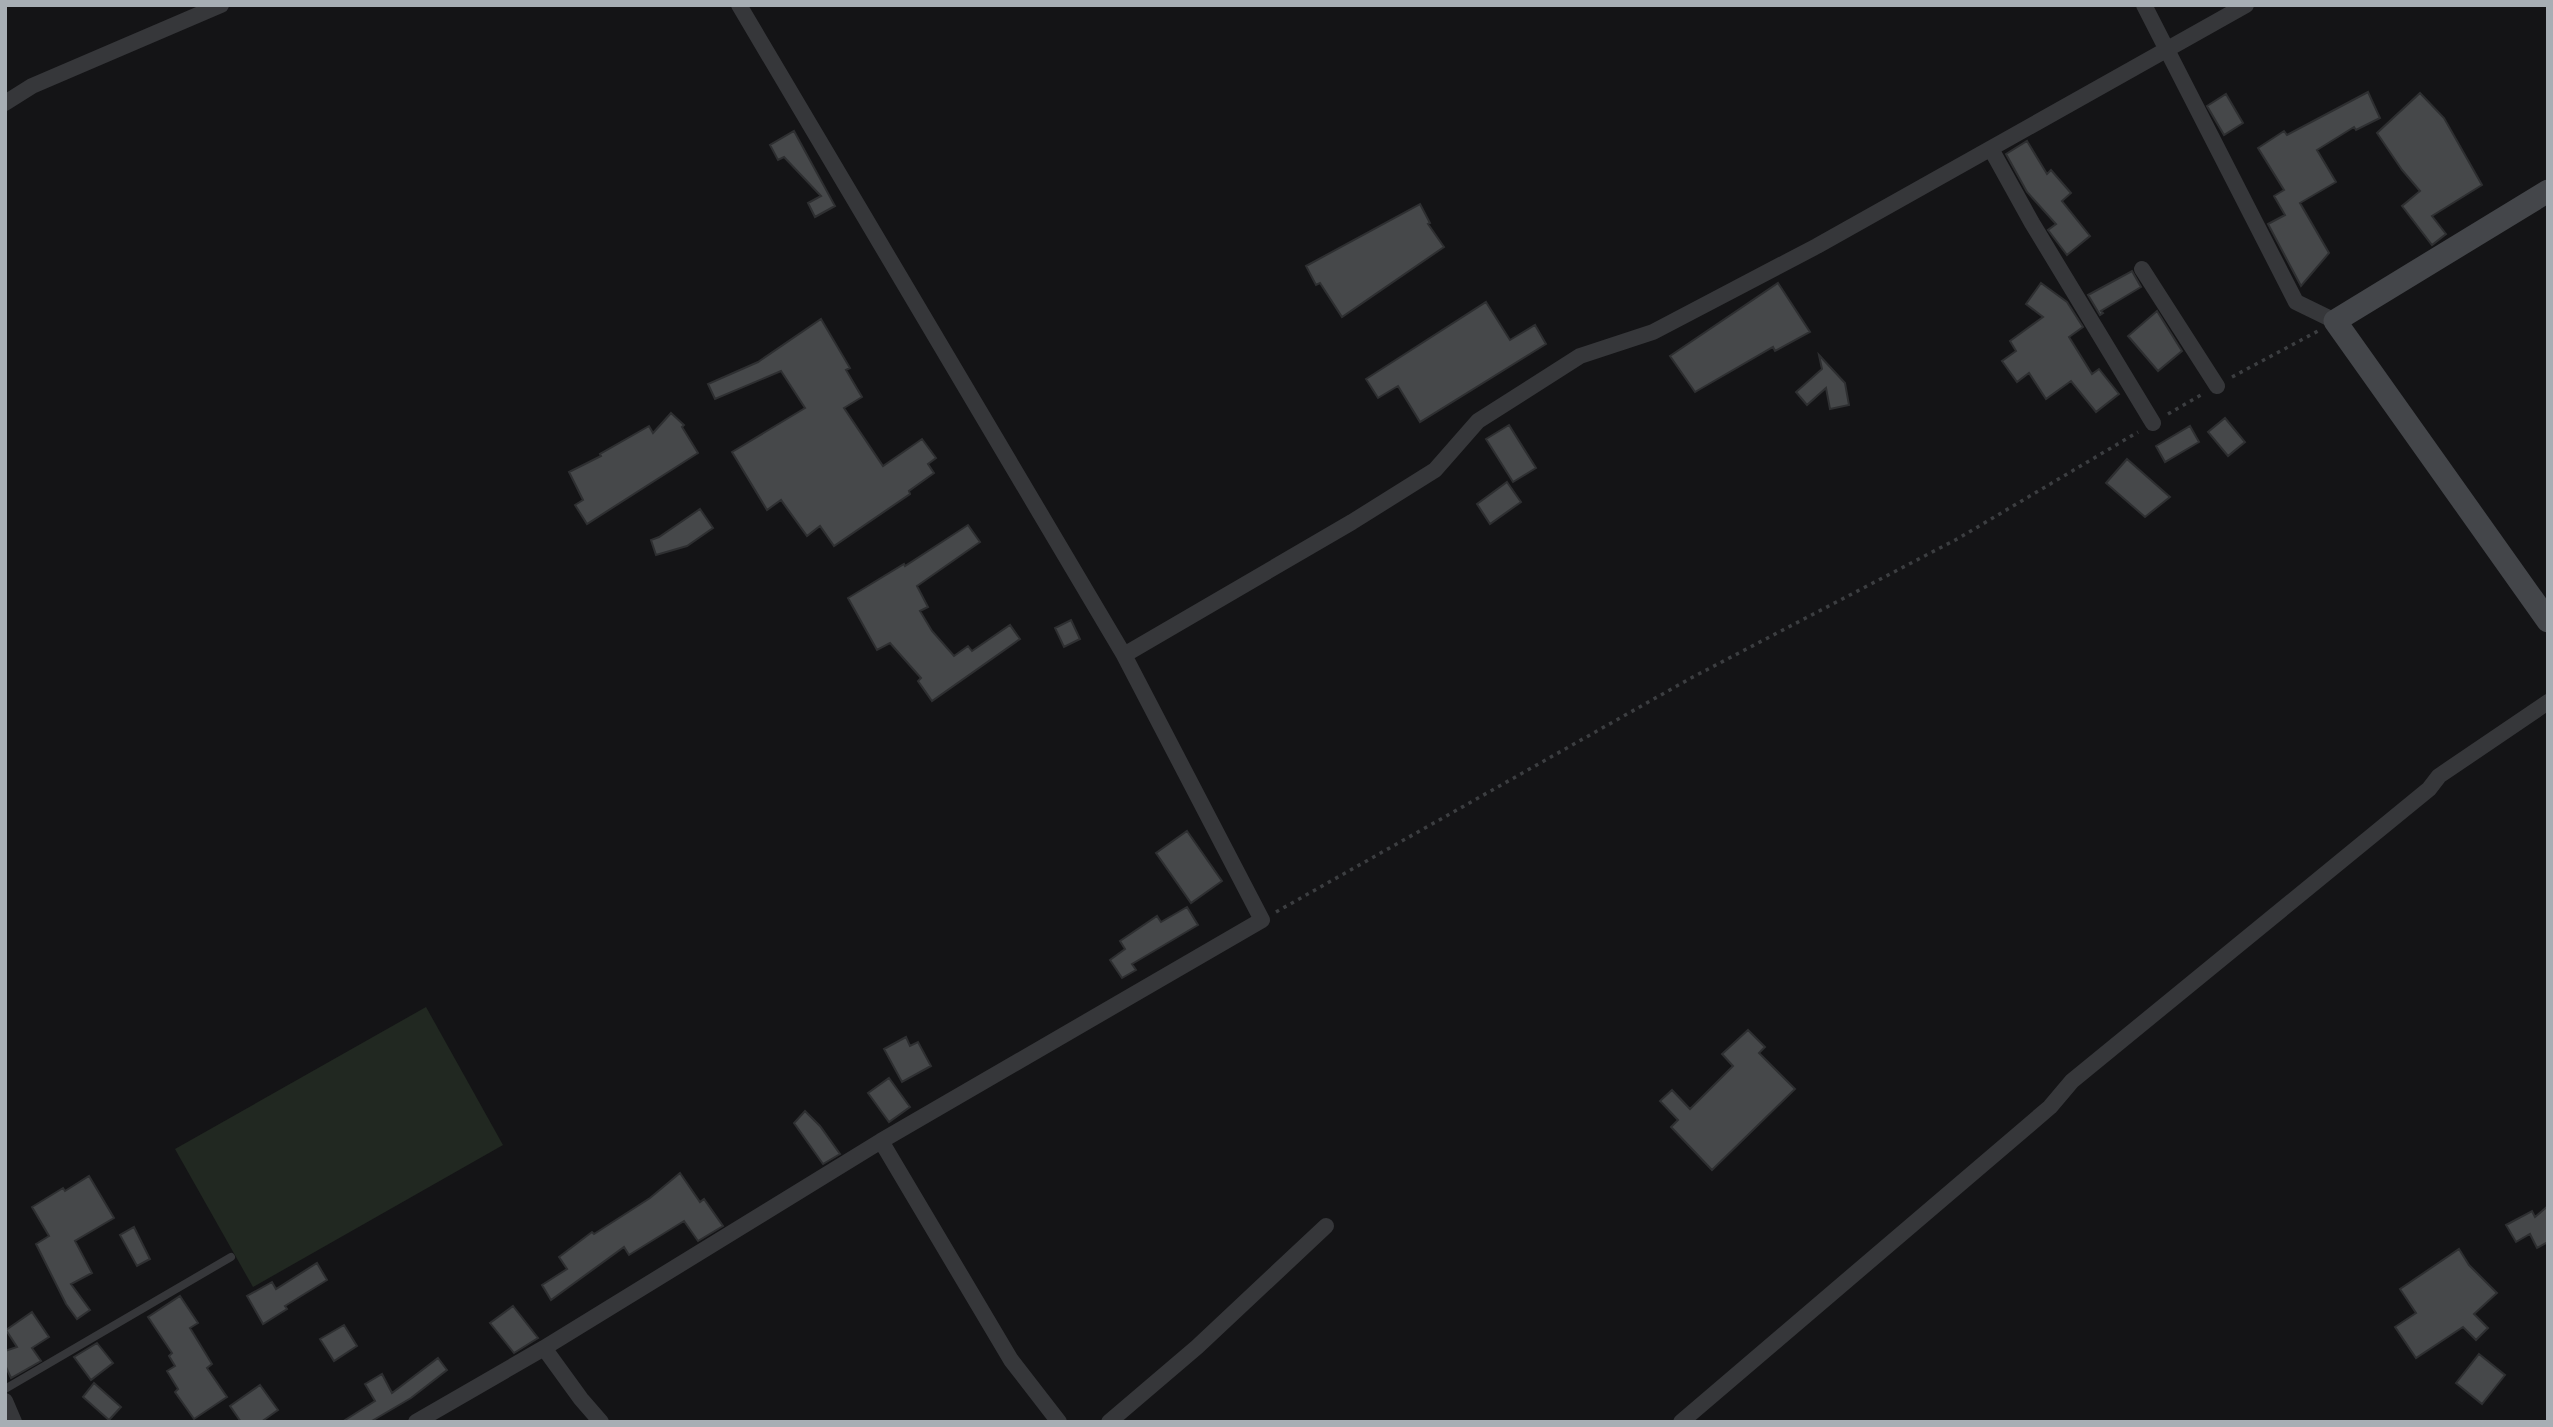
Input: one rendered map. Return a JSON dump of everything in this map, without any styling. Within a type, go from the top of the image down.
[{"type":"main road","points":[[2548,191],[2335,321],[2548,621]]},
{"type":"street","points":[[5,103],[32,86],[221,5]]},
{"type":"street","points":[[416,1422],[544,1348],[881,1141],[1262,920],[1124,655],[738,5]]},
{"type":"street","points":[[2144,5],[2296,302],[2335,321]]},
{"type":"street","points":[[1124,655],[1352,522],[1435,470],[1478,421],[1580,356],[1653,332],[1817,246],[2246,5]]},
{"type":"street","points":[[1991,149],[2032,223],[2153,422]]},
{"type":"street","points":[[2142,269],[2217,386]]},
{"type":"street","points":[[1681,1422],[2050,1107],[2072,1081],[2428,789],[2440,776],[2548,702]]},
{"type":"street","points":[[881,1141],[1011,1360],[1059,1422]]},
{"type":"street","points":[[1109,1422],[1197,1347],[1326,1226]]},
{"type":"street","points":[[544,1348],[601,1422]]},
{"type":"street","points":[[5,1401],[14,1422]]},
{"type":"lane","points":[[5,1389],[231,1257]]},
{"type":"path","points":[[1262,920],[1690,678],[1959,538],[2095,458]]},
{"type":"shaded area","points":[[426,1007],[503,1145],[253,1287],[175,1149]]},
{"type":"building","points":[[2368,92],[2380,118],[2356,130],[2354,127],[2317,150],[2336,182],[2300,203],[2329,253],[2301,286],[2268,224],[2285,215],[2274,196],[2284,190],[2258,148],[2284,131],[2287,135]]},
{"type":"building","points":[[2420,93],[2444,118],[2482,185],[2432,216],[2446,234],[2432,245],[2402,206],[2420,191],[2377,133]]},
{"type":"building","points":[[2226,94],[2243,123],[2224,135],[2207,106]]},
{"type":"building","points":[[794,131],[835,206],[815,217],[808,203],[821,196],[784,157],[778,160],[770,145]]},
{"type":"building","points":[[2027,141],[2047,174],[2051,170],[2071,193],[2062,201],[2090,236],[2067,255],[2048,230],[2056,224],[2027,192],[2006,154]]},
{"type":"building","points":[[1420,204],[1430,223],[1428,224],[1444,247],[1342,317],[1320,283],[1316,285],[1306,266]]},
{"type":"building","points":[[2132,271],[2141,287],[2101,311],[2103,313],[2100,315],[2088,295]]},
{"type":"building","points":[[1778,283],[1810,332],[1775,351],[1773,347],[1695,392],[1670,356]]},
{"type":"building","points":[[2041,283],[2067,302],[2083,327],[2069,337],[2092,374],[2099,369],[2119,394],[2096,412],[2071,381],[2046,399],[2029,373],[2017,382],[2002,361],[2016,351],[2010,341],[2043,317],[2026,304]]},
{"type":"building","points":[[1486,302],[1510,340],[1535,325],[1546,344],[1420,422],[1398,386],[1378,398],[1366,379]]},
{"type":"building","points":[[2157,311],[2182,351],[2158,371],[2128,336]]},
{"type":"building","points":[[821,319],[850,368],[846,370],[862,397],[844,408],[883,466],[922,439],[936,458],[928,464],[934,473],[909,491],[910,494],[834,546],[820,526],[807,536],[781,500],[767,510],[732,452],[805,408],[781,371],[715,399],[708,384],[758,362]]},
{"type":"building","points":[[1819,355],[1845,383],[1849,405],[1830,409],[1826,388],[1807,405],[1796,392],[1822,369]]},
{"type":"building","points":[[671,413],[684,425],[682,427],[698,453],[587,524],[575,505],[583,500],[569,472],[649,426],[653,433]]},
{"type":"building","points":[[2225,418],[2245,442],[2228,456],[2208,432]]},
{"type":"building","points":[[1509,425],[1536,468],[1513,482],[1486,439]]},
{"type":"building","points":[[2190,426],[2199,442],[2165,462],[2156,446]]},
{"type":"building","points":[[2127,459],[2170,497],[2145,517],[2106,483]]},
{"type":"building","points":[[1507,482],[1521,502],[1490,524],[1477,504]]},
{"type":"building","points":[[700,509],[713,528],[687,546],[656,555],[651,540]]},
{"type":"building","points":[[968,525],[980,542],[917,586],[928,607],[920,611],[932,631],[954,656],[968,646],[972,651],[1010,625],[1020,639],[932,701],[918,681],[921,678],[890,643],[877,650],[848,598],[904,564],[905,566]]},
{"type":"building","points":[[1071,620],[1080,639],[1064,647],[1055,628]]},
{"type":"building","points":[[1187,831],[1222,881],[1191,903],[1156,853]]},
{"type":"building","points":[[1187,907],[1198,925],[1132,964],[1136,970],[1122,978],[1110,960],[1125,949],[1120,941],[1157,916],[1161,922]]},
{"type":"building","points":[[1748,1030],[1765,1047],[1759,1053],[1795,1089],[1712,1170],[1671,1127],[1678,1120],[1660,1101],[1672,1090],[1690,1109],[1733,1066],[1722,1054]]},
{"type":"building","points":[[906,1037],[910,1046],[918,1042],[931,1066],[902,1082],[884,1049]]},
{"type":"building","points":[[889,1078],[910,1107],[889,1122],[868,1093]]},
{"type":"building","points":[[805,1111],[820,1126],[840,1154],[823,1164],[794,1123]]},
{"type":"building","points":[[680,1173],[700,1202],[704,1199],[723,1226],[698,1241],[684,1221],[629,1255],[624,1247],[551,1300],[542,1285],[567,1269],[559,1257],[592,1232],[594,1234],[650,1198]]},
{"type":"building","points":[[89,1176],[114,1218],[75,1241],[92,1273],[71,1284],[90,1310],[77,1319],[66,1304],[36,1244],[49,1236],[32,1207]]},
{"type":"building","points":[[2548,1206],[2548,1242],[2537,1248],[2530,1234],[2516,1242],[2506,1225],[2532,1211],[2535,1217]]},
{"type":"building","points":[[134,1227],[150,1259],[137,1266],[120,1235]]},
{"type":"building","points":[[2459,1249],[2469,1265],[2497,1293],[2474,1314],[2488,1328],[2476,1340],[2463,1327],[2416,1358],[2395,1327],[2416,1313],[2400,1289]]},
{"type":"building","points":[[317,1263],[327,1280],[285,1306],[287,1309],[263,1324],[247,1296],[272,1282],[276,1289]]},
{"type":"building","points":[[180,1296],[198,1323],[190,1328],[212,1364],[207,1368],[227,1397],[194,1419],[175,1392],[178,1389],[167,1371],[175,1366],[169,1356],[172,1353],[148,1317]]},
{"type":"building","points":[[513,1306],[538,1338],[514,1353],[490,1323]]},
{"type":"building","points":[[32,1312],[49,1337],[32,1348],[41,1361],[11,1378],[5,1365],[5,1351],[17,1347],[6,1330]]},
{"type":"building","points":[[344,1325],[357,1346],[334,1361],[320,1339]]},
{"type":"building","points":[[97,1343],[113,1363],[91,1380],[74,1357]]},
{"type":"building","points":[[2479,1354],[2505,1375],[2482,1404],[2456,1383]]},
{"type":"building","points":[[438,1358],[447,1370],[411,1398],[370,1422],[342,1422],[375,1401],[365,1384],[382,1374],[392,1393]]},
{"type":"building","points":[[94,1383],[121,1407],[109,1420],[83,1397]]},
{"type":"building","points":[[260,1385],[278,1410],[261,1422],[241,1422],[230,1406]]}]
